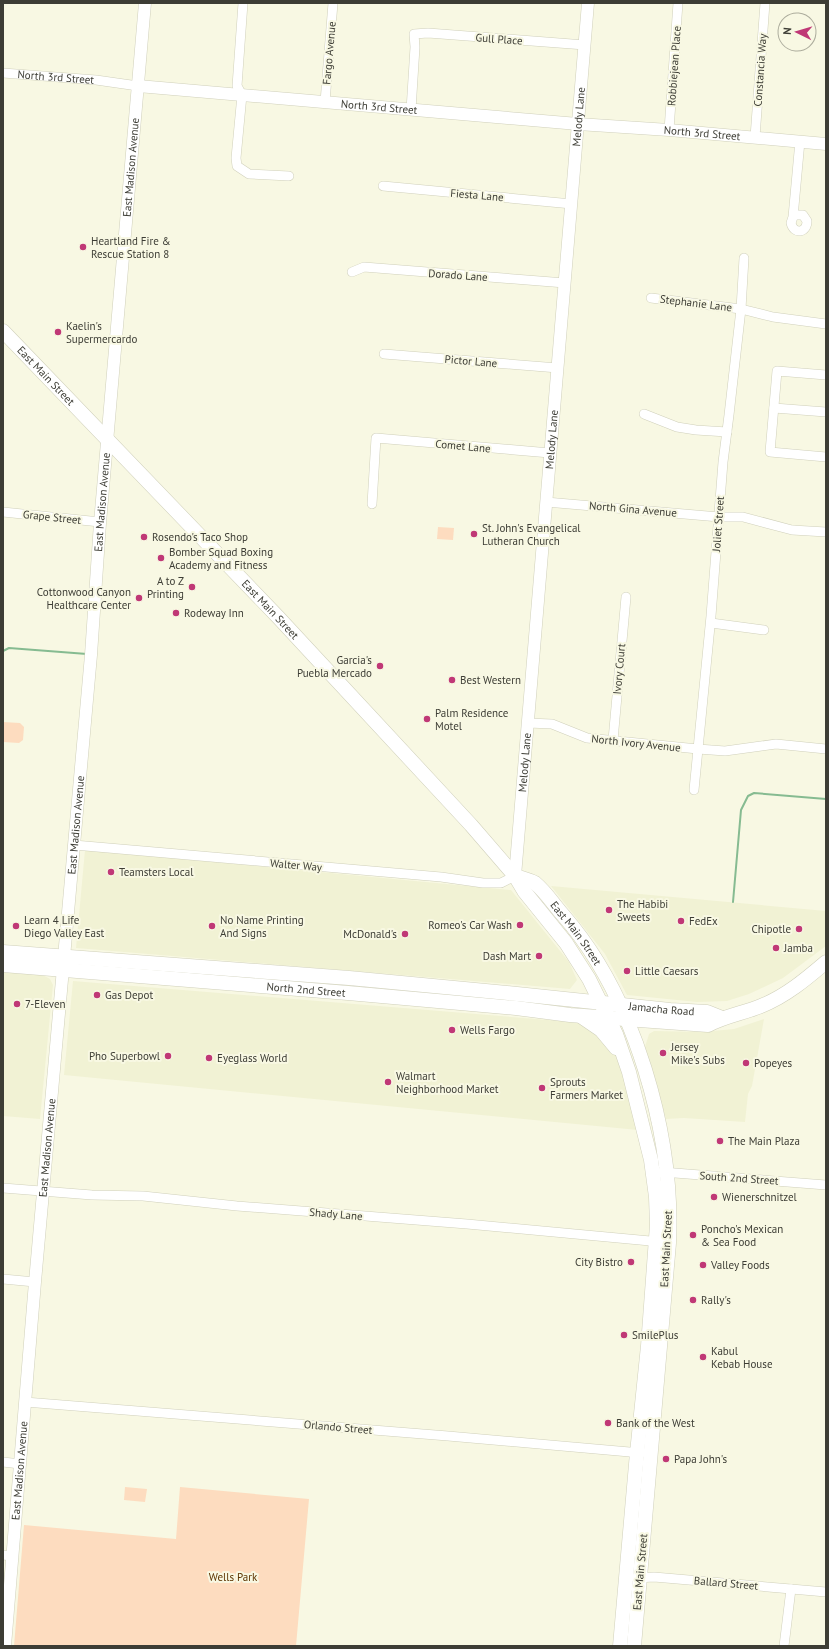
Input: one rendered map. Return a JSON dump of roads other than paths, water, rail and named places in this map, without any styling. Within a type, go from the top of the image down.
[{"type":"main road","name":"East Main Street","points":[[3,331],[323,666],[471,825],[515,876],[524,891],[566,943],[586,974],[616,1034],[659,1172],[669,1219],[662,1242],[643,1453],[633,1578],[634,1646]]},
{"type":"main road","name":"East Main Street","points":[[515,876],[535,883],[579,933],[604,972],[620,1004],[636,1044],[656,1112],[659,1172]]},
{"type":"main road","name":"North 2nd Street","points":[[3,952],[213,967],[600,1002]]},
{"type":"main road","name":"Jamacha Road","points":[[608,1018],[626,1018],[708,1025],[722,1018],[762,1006],[792,990],[826,962]]},
{"type":"main road","name":"North 2nd Street","points":[[3,965],[312,990],[516,1008],[608,1018]]},
{"type":"main road","points":[[187,980],[189,977],[201,970],[213,967]]},
{"type":"main road","points":[[570,1000],[578,997],[584,988],[586,974]]},
{"type":"main road","points":[[312,990],[322,985],[327,980],[327,977]]},
{"type":"main road","points":[[368,995],[385,992],[394,987],[395,984]]},
{"type":"main road","points":[[396,998],[405,992],[423,986]]},
{"type":"main road","name":"Jamacha Road","points":[[600,1002],[670,1010],[707,1012],[722,1018]]},
{"type":"main road","points":[[578,1015],[590,1021],[601,1030],[625,1062]]},
{"type":"main road","points":[[636,1044],[641,1034],[654,1021]]},
{"type":"main road","name":"East Main Street","points":[[620,1646],[633,1578]]},
{"type":"street","name":"East Madison Avenue","points":[[5,1646],[7,1555],[20,1464],[92,655],[100,522],[145,3]]},
{"type":"street","points":[[244,3],[237,86],[242,95],[236,168],[249,174],[289,176]]},
{"type":"street","name":"Fargo Avenue","points":[[325,102],[333,3]]},
{"type":"street","name":"Melody Lane","points":[[515,876],[588,3]]},
{"type":"street","name":"Robbiejean Place","points":[[669,130],[678,3]]},
{"type":"street","name":"Constancia Way","points":[[755,137],[765,3]]},
{"type":"street","name":"Gull Place","points":[[410,110],[415,47],[414,34],[428,33],[584,45]]},
{"type":"street","name":"North 3rd Street","points":[[3,73],[96,80],[138,86],[410,110],[826,144]]},
{"type":"street","points":[[793,217],[800,141]]},
{"type":"street","name":"Fiesta Lane","points":[[383,186],[572,204]]},
{"type":"street","name":"Joliet Street","points":[[694,790],[711,623],[723,462],[741,309],[744,258]]},
{"type":"street","name":"Dorado Lane","points":[[352,272],[364,267],[565,283]]},
{"type":"street","name":"Stephanie Lane","points":[[651,298],[741,309],[773,317],[826,324]]},
{"type":"street","name":"Pictor Lane","points":[[384,354],[558,368]]},
{"type":"street","points":[[826,375],[777,371],[770,452],[826,457]]},
{"type":"street","points":[[774,408],[826,412]]},
{"type":"street","points":[[644,414],[677,427],[727,432]]},
{"type":"street","name":"Comet Lane","points":[[372,504],[376,438],[550,453]]},
{"type":"street","name":"North Gina Avenue","points":[[546,502],[719,517],[743,517],[792,530],[826,532]]},
{"type":"street","name":"Grape Street","points":[[3,512],[100,522]]},
{"type":"street","name":"Ivory Court","points":[[613,740],[626,597]]},
{"type":"street","points":[[711,623],[764,630]]},
{"type":"street","name":"North Ivory Avenue","points":[[528,723],[552,724],[587,738],[698,749],[725,751],[776,744],[826,749]]},
{"type":"street","name":"Walter Way","points":[[74,845],[483,883],[501,883],[515,876]]},
{"type":"street","name":"South 2nd Street","points":[[659,1172],[826,1185]]},
{"type":"street","name":"Shady Lane","points":[[3,1188],[143,1196],[237,1206],[662,1242]]},
{"type":"street","points":[[3,1279],[35,1282]]},
{"type":"street","name":"Orlando Street","points":[[25,1402],[643,1453]]},
{"type":"street","points":[[3,1462],[20,1464]]},
{"type":"street","name":"Ballard Street","points":[[633,1578],[654,1577],[826,1592]]},
{"type":"street","points":[[784,1646],[791,1589]]},
{"type":"waterway","points":[[3,651],[9,648],[87,654]]},
{"type":"waterway","points":[[733,902],[741,810],[748,796],[754,793],[826,799]]},
{"type":"place","name":"Heartland Fire & Rescue Station 8","points":[[83,247]]},
{"type":"place","name":"Kaelin's Supermercardo","points":[[58,332]]},
{"type":"place","name":"St. John's Evangelical Lutheran Church","points":[[474,534]]},
{"type":"place","name":"Rosendo's Taco Shop","points":[[144,537]]},
{"type":"place","name":"Bomber Squad Boxing Academy and Fitness","points":[[161,558]]},
{"type":"place","name":"A to Z Printing","points":[[192,587]]},
{"type":"place","name":"Cottonwood Canyon Healthcare Center","points":[[139,598]]},
{"type":"place","name":"Rodeway Inn","points":[[176,613]]},
{"type":"place","name":"Garcia's Puebla Mercado","points":[[380,666]]},
{"type":"place","name":"Best Western","points":[[452,680]]},
{"type":"place","name":"Palm Residence Motel","points":[[427,719]]},
{"type":"place","name":"Teamsters Local","points":[[111,872]]},
{"type":"place","name":"The Habibi Sweets","points":[[609,910]]},
{"type":"place","name":"FedEx","points":[[681,921]]},
{"type":"place","name":"Romeo's Car Wash","points":[[520,925]]},
{"type":"place","name":"Learn 4 Life Diego Valley East","points":[[16,926]]},
{"type":"place","name":"No Name Printing And Signs","points":[[212,926]]},
{"type":"place","name":"Chipotle","points":[[799,929]]},
{"type":"place","name":"McDonald's","points":[[405,934]]},
{"type":"place","name":"Jamba","points":[[776,948]]},
{"type":"place","name":"Dash Mart","points":[[539,956]]},
{"type":"place","name":"Little Caesars","points":[[627,971]]},
{"type":"place","name":"Gas Depot","points":[[97,995]]},
{"type":"place","name":"7-Eleven","points":[[17,1004]]},
{"type":"place","name":"Wells Fargo","points":[[452,1030]]},
{"type":"place","name":"Jersey Mike's Subs","points":[[663,1053]]},
{"type":"place","name":"Pho Superbowl","points":[[168,1056]]},
{"type":"place","name":"Eyeglass World","points":[[209,1058]]},
{"type":"place","name":"Popeyes","points":[[746,1063]]},
{"type":"place","name":"Walmart Neighborhood Market","points":[[388,1082]]},
{"type":"place","name":"Sprouts Farmers Market","points":[[542,1088]]},
{"type":"place","name":"The Main Plaza","points":[[720,1141]]},
{"type":"place","name":"Wienerschnitzel","points":[[714,1197]]},
{"type":"place","name":"Poncho's Mexican & Sea Food","points":[[693,1235]]},
{"type":"place","name":"City Bistro","points":[[631,1262]]},
{"type":"place","name":"Valley Foods","points":[[703,1265]]},
{"type":"place","name":"Rally's","points":[[693,1300]]},
{"type":"place","name":"SmilePlus","points":[[624,1335]]},
{"type":"place","name":"Kabul Kebab House","points":[[703,1357]]},
{"type":"place","name":"Bank of the West","points":[[608,1423]]},
{"type":"place","name":"Papa John's","points":[[666,1459]]},
{"type":"park label","name":"Wells Park","points":[[233,1577]]}]
